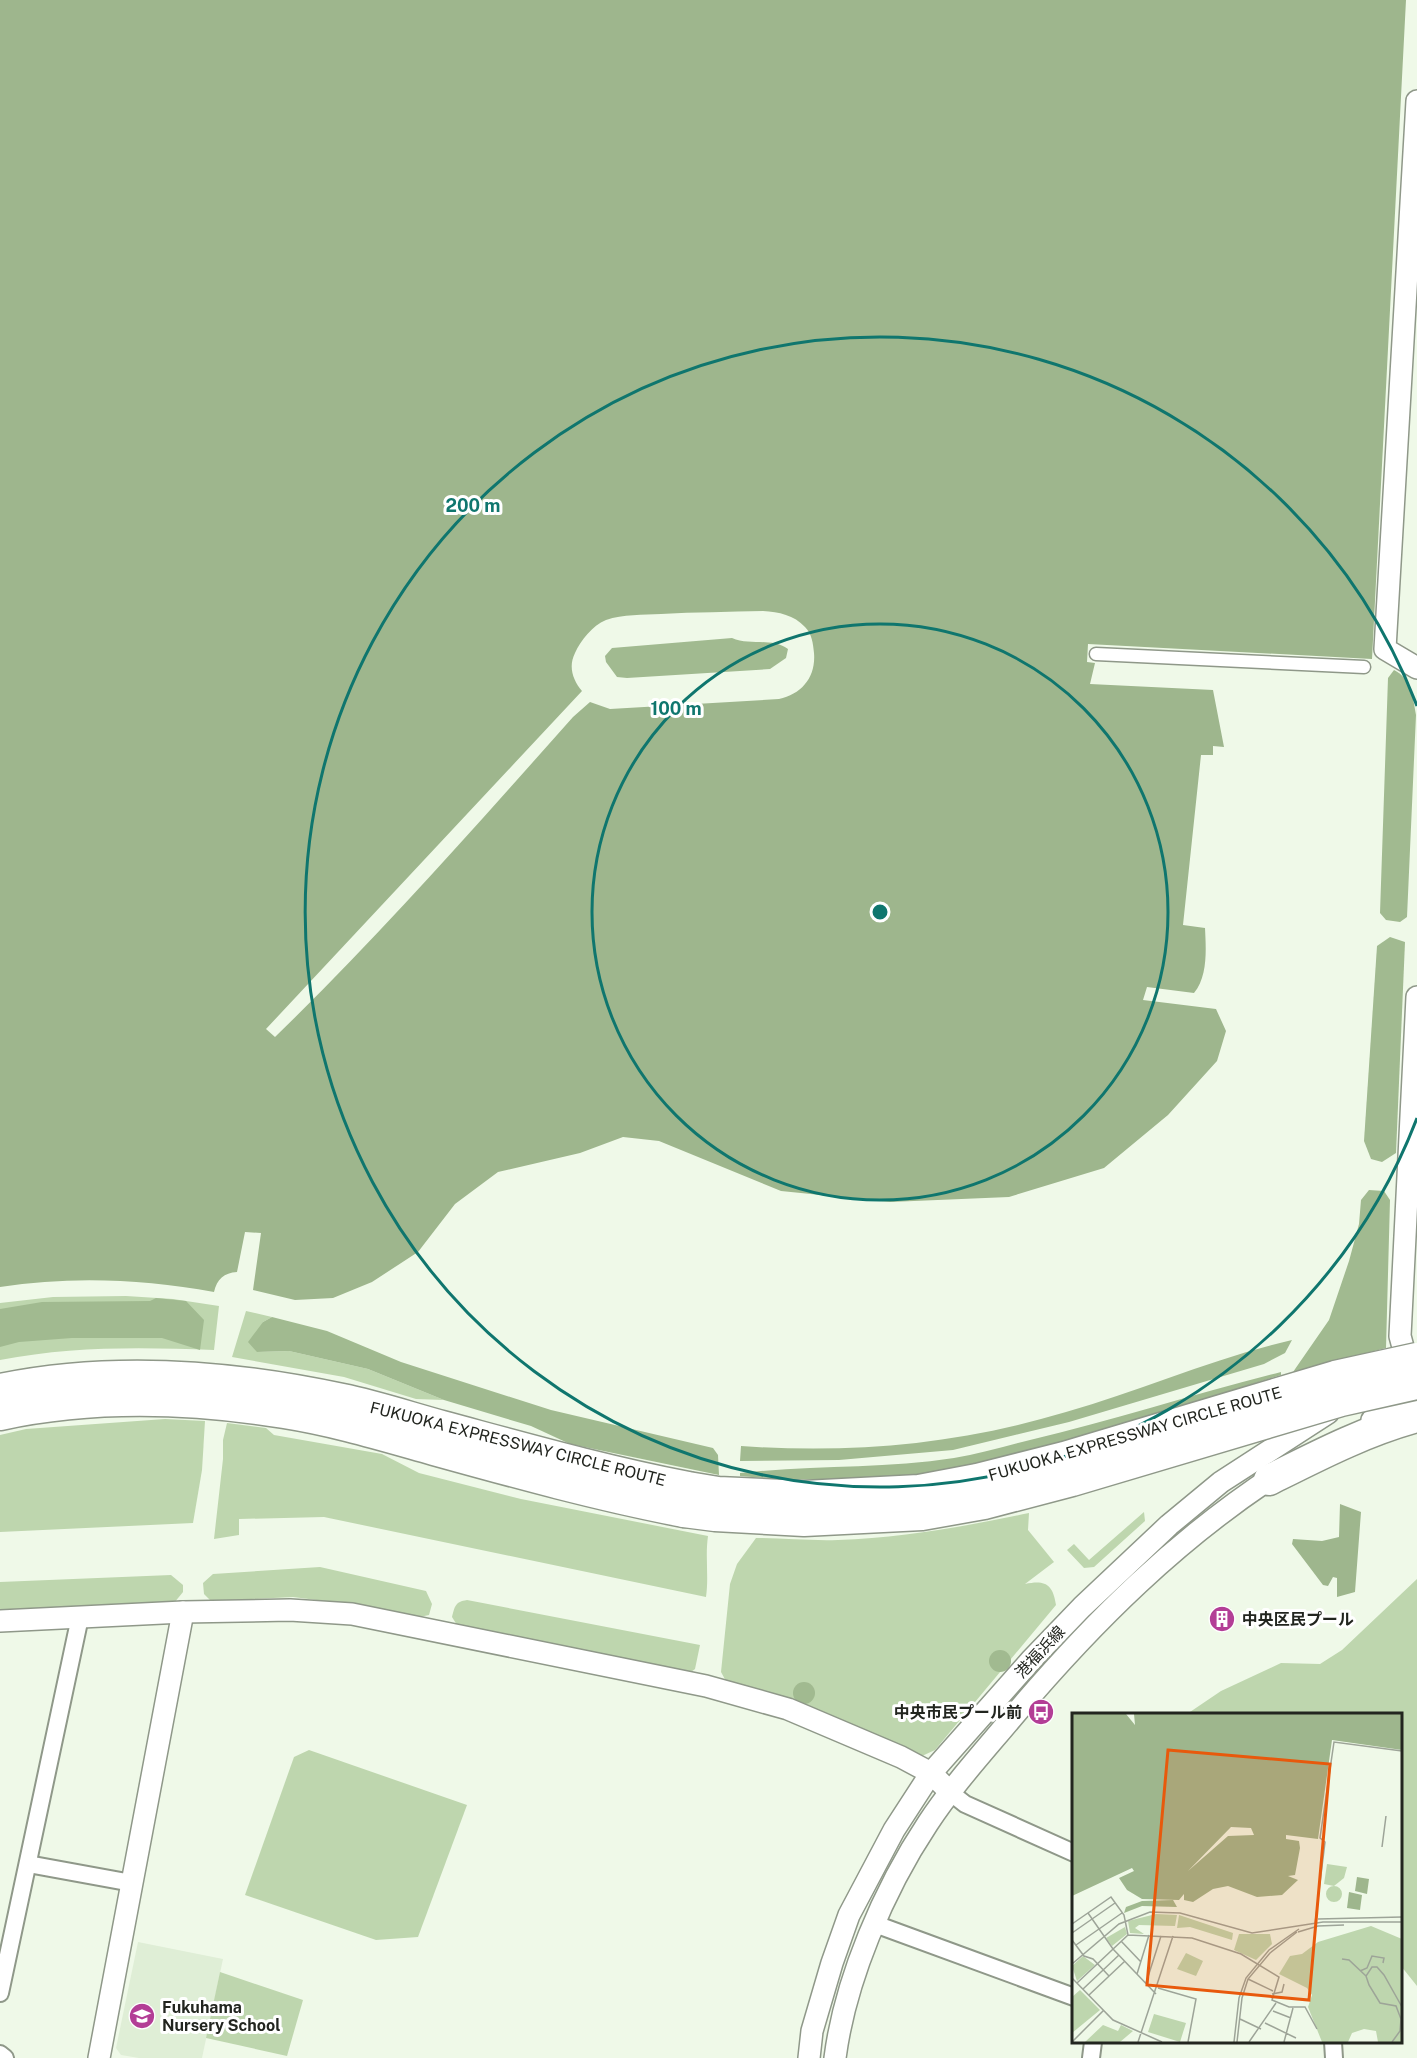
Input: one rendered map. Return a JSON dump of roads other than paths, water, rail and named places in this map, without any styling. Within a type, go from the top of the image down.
[{"type":"highway","name":"FUKUOKA EXPRESSWAY CIRCLE ROUTE","points":[[0,1414],[71,1404],[173,1376],[232,1381],[340,1412],[574,1462],[686,1499],[718,1492],[804,1496],[919,1490],[977,1479],[1064,1457],[1335,1376],[1416,1384]]},
{"type":"highway","name":"FUKUOKA EXPRESSWAY CIRCLE ROUTE","points":[[0,1389],[68,1379],[123,1388]]},
{"type":"highway","points":[[1269,1480],[1339,1445],[1389,1424],[1416,1384]]},
{"type":"street","points":[[1417,100],[1385,649],[1417,668]]},
{"type":"street","points":[[1096,654],[1364,667]]},
{"type":"street","points":[[1416,1384],[1400,1336],[1417,997]]},
{"type":"street","name":"港福浜線","points":[[809,2058],[812,2031],[849,1915],[894,1830],[931,1773],[1032,1659],[1082,1607],[1169,1525],[1221,1482],[1337,1406],[1416,1384]]},
{"type":"street","name":"港福浜線","points":[[835,2058],[839,2024],[874,1924],[903,1863],[928,1822],[977,1759],[1044,1681],[1116,1604],[1184,1541],[1269,1480]]},
{"type":"street","points":[[0,1621],[183,1612],[290,1610],[352,1614],[706,1686],[788,1709],[902,1757],[931,1773],[965,1804],[1072,1852]]},
{"type":"street","points":[[99,2058],[183,1612]]},
{"type":"street","points":[[0,1993],[80,1617]]},
{"type":"street","points":[[28,1864],[132,1883]]},
{"type":"street","points":[[874,1924],[1072,1997]]},
{"type":"street","points":[[1090,2058],[1093,2043]]},
{"type":"street","points":[[1333,2043],[1334,2058]]},
{"type":"street","points":[[0,2054],[5,2058]]},
{"type":"place","name":"中央区民プール","points":[[1222,1619]]},
{"type":"place","name":"中央市民プール前","points":[[1041,1712]]},
{"type":"place","name":"Fukuhama Nursery School","points":[[142,2016]]}]
